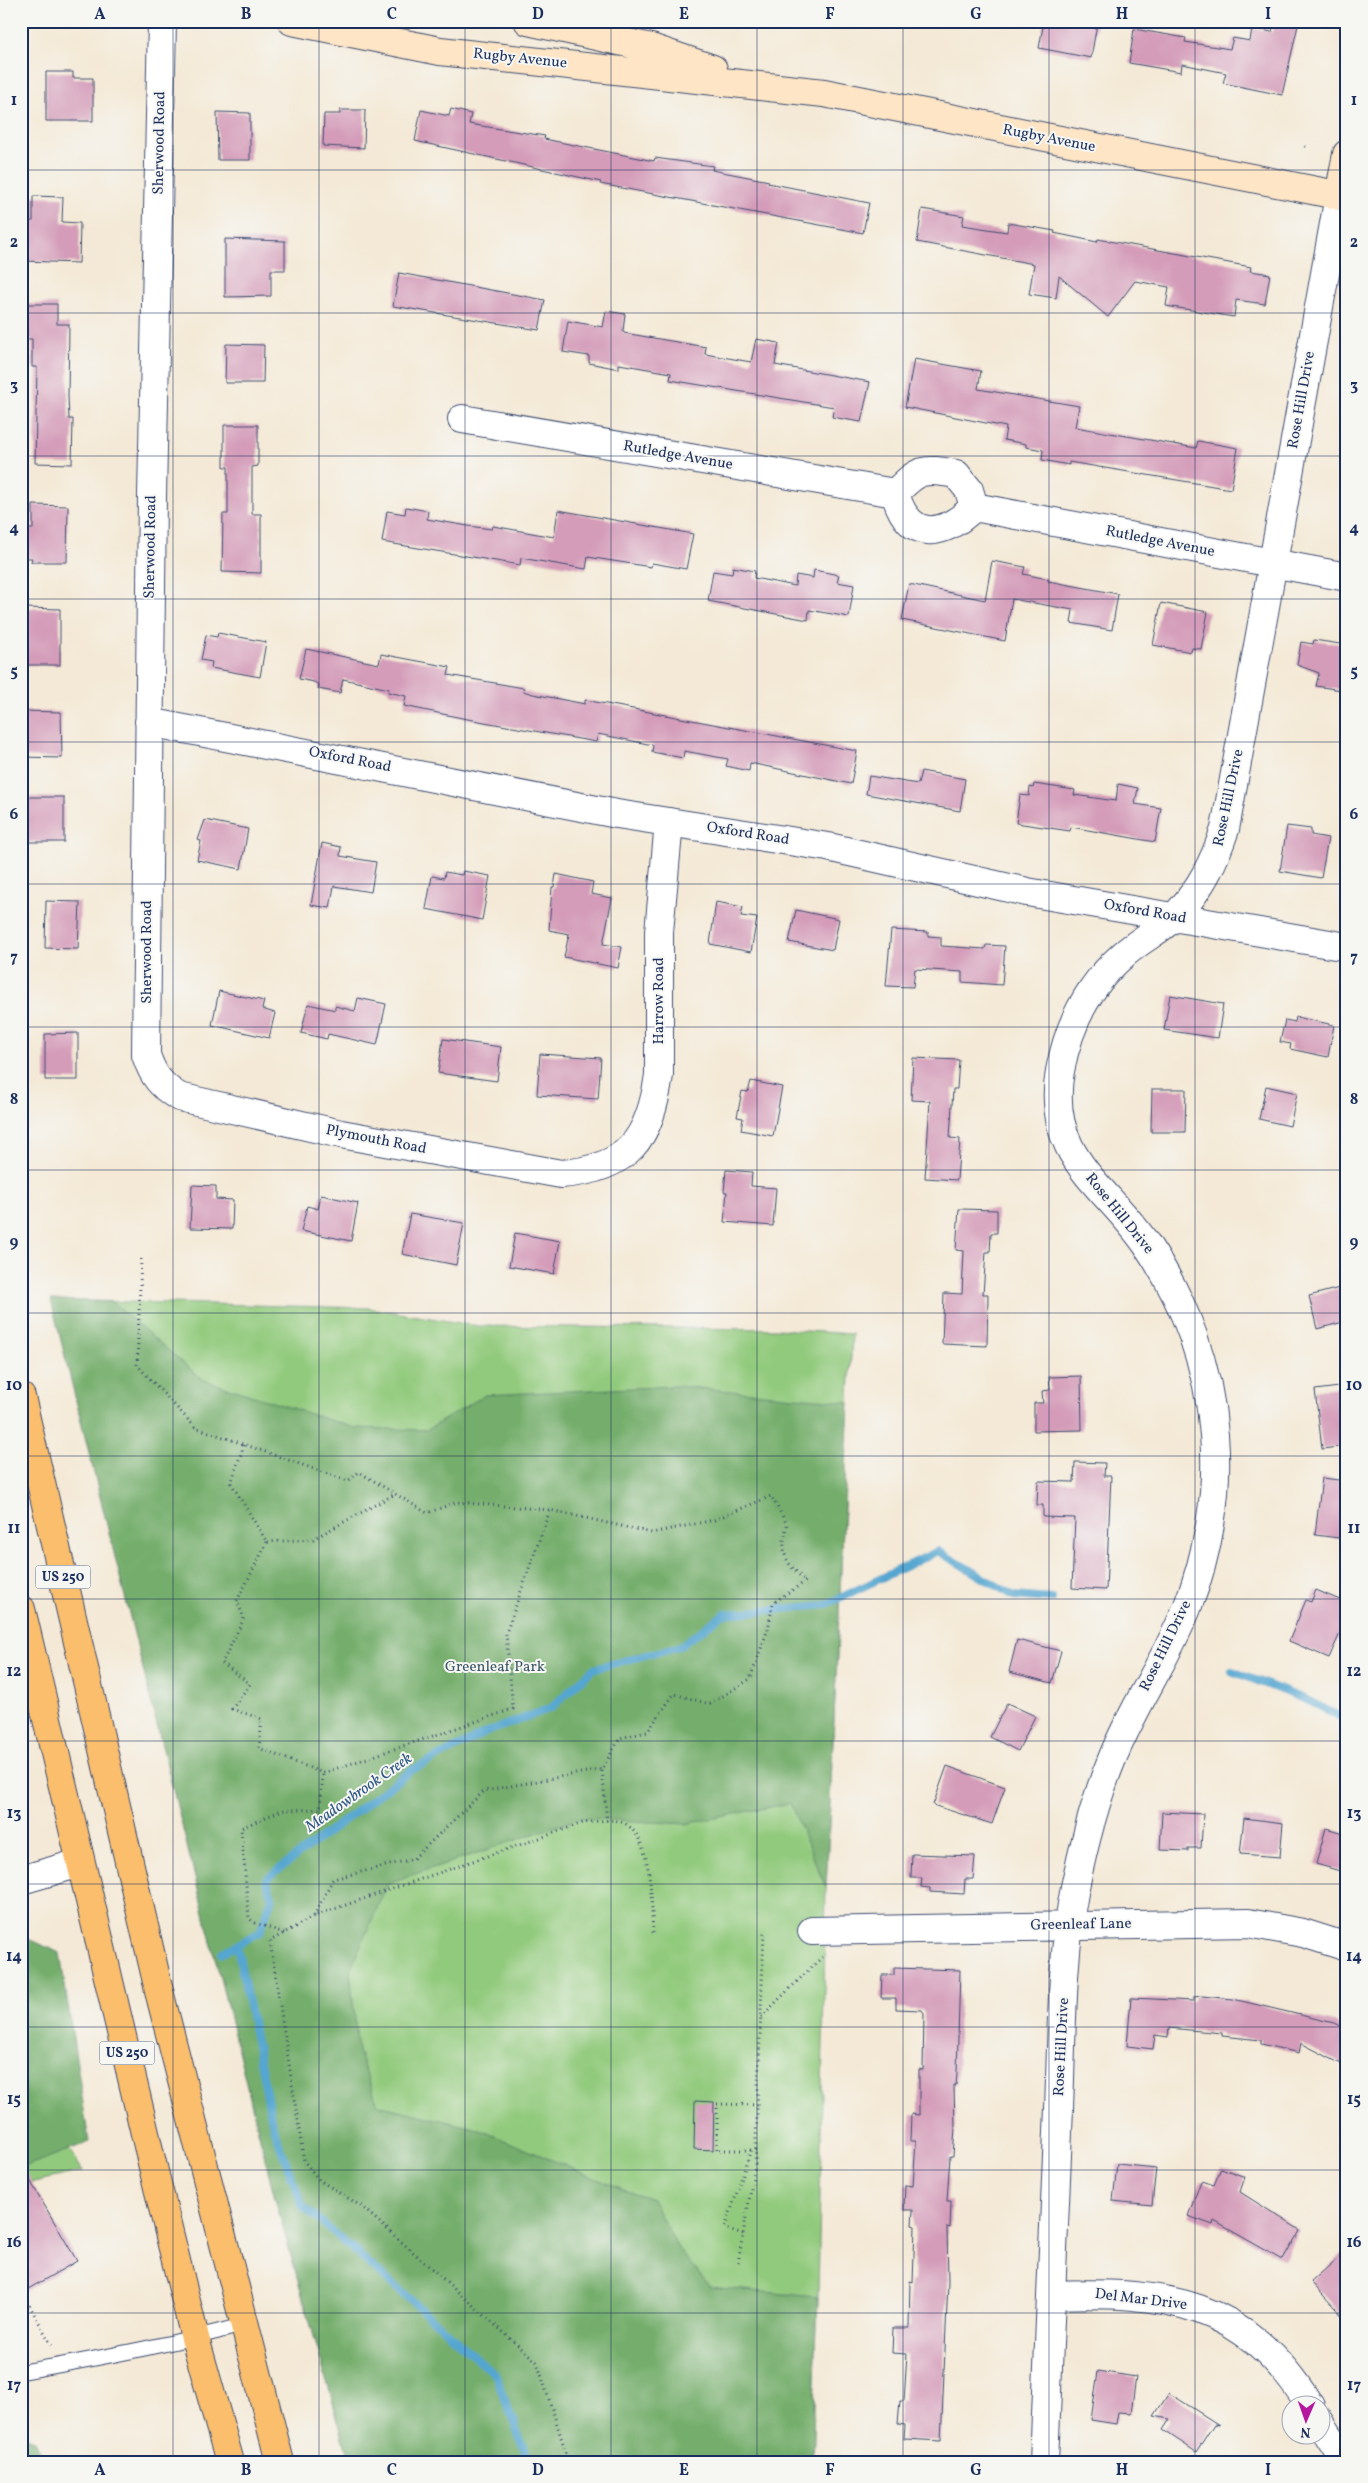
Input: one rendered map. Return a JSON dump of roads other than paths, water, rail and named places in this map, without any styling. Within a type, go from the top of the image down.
[{"type":"highway","name":"US 250","points":[[21,1397],[161,1999],[243,2325],[280,2462]]},
{"type":"highway","name":"US 250","points":[[21,1609],[80,1863],[195,2338],[230,2462]]},
{"type":"street","name":"Sherwood Road","points":[[152,1073],[146,1055],[149,722],[162,21]]},
{"type":"street","name":"Rugby Avenue","points":[[292,21],[440,51],[824,93],[1343,197]]},
{"type":"street","name":"Rugby Avenue","points":[[528,21],[651,48],[750,84]]},
{"type":"street","name":"Rose Hill Drive","points":[[1044,2462],[1065,1979],[1069,1925],[1075,1888],[1090,1824],[1111,1762],[1138,1702],[1186,1609],[1202,1562],[1210,1524],[1215,1475],[1215,1442],[1208,1386],[1195,1339],[1172,1286],[1147,1244],[1077,1162],[1064,1136],[1058,1108],[1059,1075],[1066,1042],[1080,1009],[1099,980],[1122,955],[1175,917],[1200,887],[1215,859],[1225,829],[1272,564],[1343,197],[1347,154]]},
{"type":"street","name":"Rutledge Avenue","points":[[462,419],[894,493]]},
{"type":"street","points":[[928,469],[956,474],[969,490],[974,507],[959,522],[937,531],[916,527],[899,508],[894,493],[909,479],[928,469]]},
{"type":"street","name":"Rutledge Avenue","points":[[974,507],[1347,577]]},
{"type":"street","name":"Oxford Road","points":[[149,722],[618,814],[828,847],[1027,892],[1347,947]]},
{"type":"street","name":"Harrow Road","points":[[610,1164],[631,1150],[646,1125],[656,1098],[659,1075],[659,932],[669,822]]},
{"type":"street","name":"Plymouth Road","points":[[152,1073],[163,1088],[179,1097],[341,1134],[561,1174],[586,1172],[610,1164]]},
{"type":"street","points":[[21,1880],[80,1863]]},
{"type":"street","name":"Greenleaf Lane","points":[[820,1942],[1069,1925],[1248,1922],[1303,1933],[1347,1947]]},
{"type":"street","name":"Del Mar Drive","points":[[1051,2295],[1088,2294],[1154,2299],[1197,2307],[1229,2322],[1258,2342],[1279,2361],[1303,2396]]},
{"type":"street","points":[[1330,2437],[1346,2462]]},
{"type":"lane","points":[[21,2372],[195,2338],[243,2325]]},
{"type":"waterway","name":"Meadowbrook Creek","points":[[222,1953],[260,1932],[272,1898],[266,1879],[410,1771],[487,1732],[551,1708],[593,1669],[680,1646],[724,1614],[825,1605],[938,1551],[1014,1596],[1052,1599]]},
{"type":"waterway","name":"Meadowbrook Creek","points":[[1232,1671],[1309,1701],[1347,1720]]},
{"type":"waterway","points":[[237,1946],[273,2127],[302,2205],[495,2374],[529,2462]]},
{"type":"park label","name":"Greenleaf Park","points":[[495,1667]]}]
